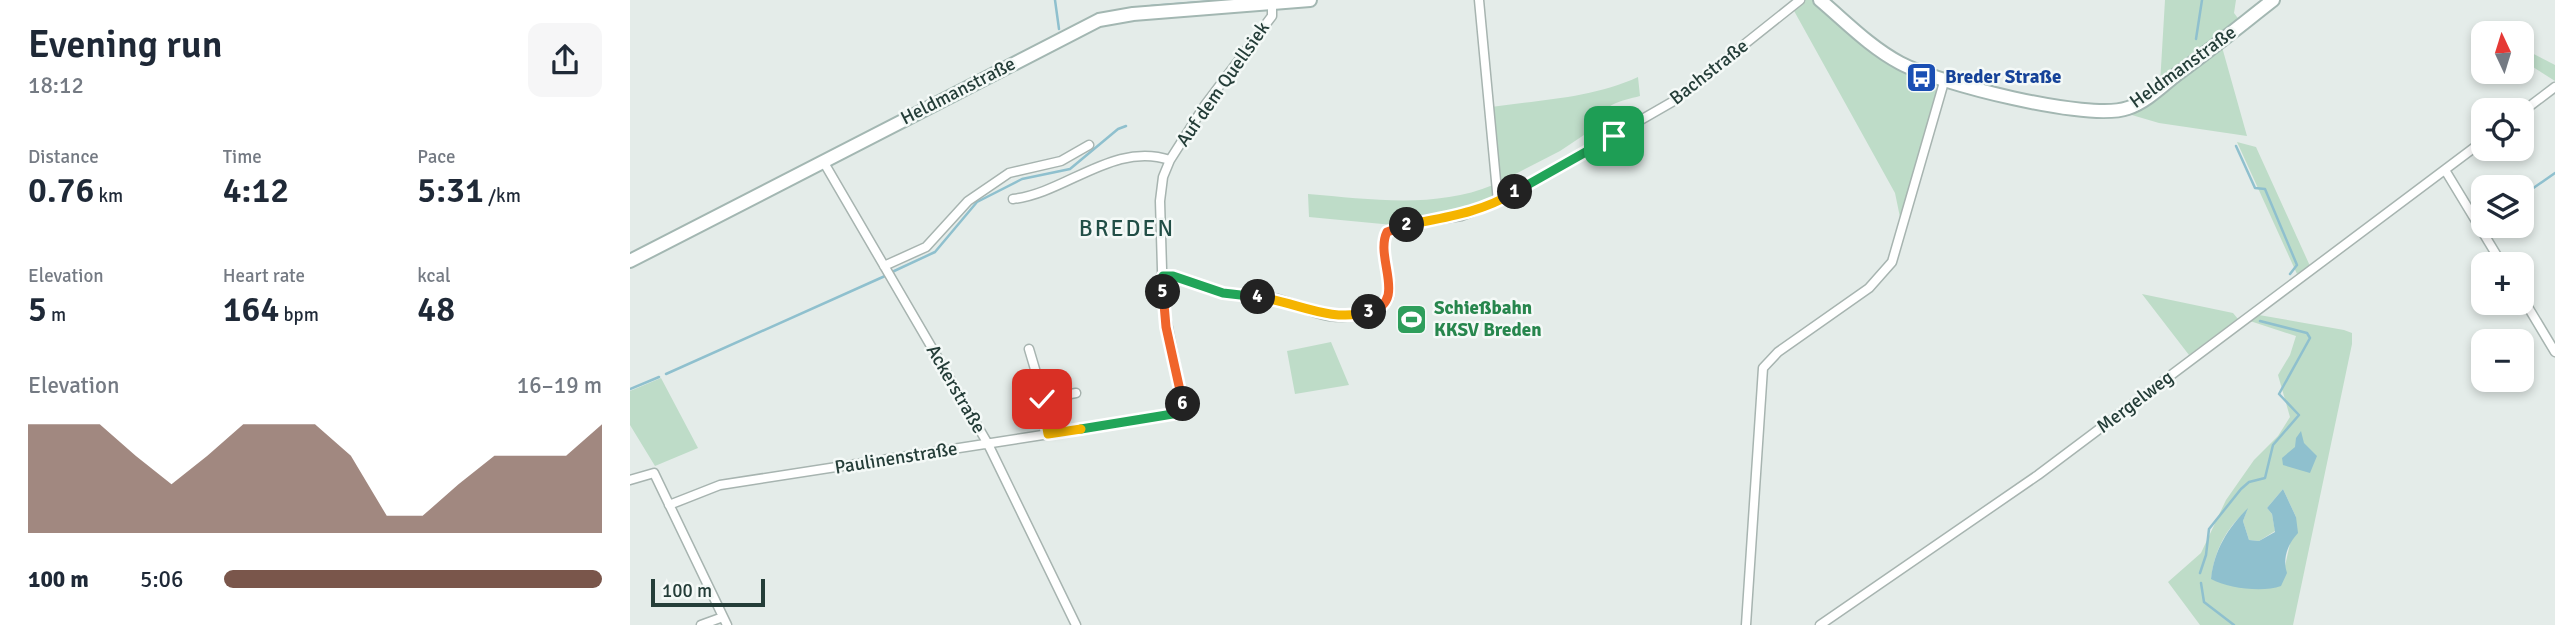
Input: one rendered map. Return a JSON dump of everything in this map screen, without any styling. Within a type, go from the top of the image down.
[{"type":"main road","name":"Heldmanstraße","points":[[630,261],[1098,20],[1133,14],[1310,0]]},
{"type":"main road","name":"Heldmanstraße","points":[[1820,0],[1866,40],[1898,62],[1944,82],[2096,112],[2117,111],[2143,100],[2273,0]]},
{"type":"street","points":[[1479,0],[1498,202]]},
{"type":"street","name":"Bachstraße","points":[[1163,276],[1173,276],[1223,293],[1279,299],[1327,316],[1377,310],[1388,299],[1390,290],[1382,248],[1387,232],[1410,224],[1461,216],[1498,202],[1672,102],[1800,0]]},
{"type":"street","name":"Auf dem Quellsiek","points":[[1185,412],[1166,327],[1161,190],[1170,160],[1205,105],[1265,27],[1272,16],[1272,3]]},
{"type":"street","points":[[1746,625],[1763,368],[1778,352],[1870,288],[1892,262],[1944,82]]},
{"type":"street","points":[[2534,103],[2555,87]]},
{"type":"street","points":[[884,266],[926,247],[968,201],[1009,173],[1061,161],[1089,145]]},
{"type":"street","name":"Mergelweg","points":[[1820,625],[2038,475],[2471,150]]},
{"type":"street","points":[[1013,199],[1033,197],[1117,160],[1170,160]]},
{"type":"street","name":"Ackerstraße","points":[[822,161],[988,444],[1076,625]]},
{"type":"street","points":[[2445,170],[2495,252]]},
{"type":"street","points":[[2533,315],[2555,352]]},
{"type":"street","points":[[1029,349],[1048,434]]},
{"type":"street","points":[[1042,399],[1076,393]]},
{"type":"street","name":"Paulinenstraße","points":[[669,505],[720,485],[1185,412]]},
{"type":"street","points":[[630,480],[654,473],[725,621],[701,625]]},
{"type":"green space","points":[[1804,0],[1815,0],[1930,81],[1937,92],[1901,222],[1895,193],[1793,9]]},
{"type":"green space","points":[[2165,0],[2236,0],[2234,13],[2240,21],[2160,84]]},
{"type":"green space","points":[[2222,47],[2247,136],[2159,123],[2125,113]]},
{"type":"green space","points":[[2534,54],[2555,65],[2555,81],[2534,68]]},
{"type":"green space","points":[[1638,77],[1640,96],[1607,108],[1598,119],[1596,127],[1560,151],[1498,183],[1491,107],[1584,94]]},
{"type":"green space","points":[[2237,142],[2256,147],[2310,266],[2297,274]]},
{"type":"green space","points":[[1493,185],[1494,201],[1463,213],[1393,225],[1309,217],[1308,194],[1378,200],[1425,200]]},
{"type":"green space","points":[[2142,294],[2233,313],[2238,319],[2189,355]]},
{"type":"green space","points":[[2259,315],[2344,330],[2352,333],[2352,344],[2293,625],[2200,625],[2168,582],[2201,553],[2226,500],[2254,460],[2278,436],[2290,417],[2278,375],[2290,355],[2296,336],[2250,321]],"holes":[[[2283,489],[2296,517],[2285,566],[2211,579],[2222,541],[2233,524],[2247,510],[2243,521],[2249,540],[2259,541],[2275,531],[2272,514],[2267,508]]]},
{"type":"green space","points":[[1331,342],[1349,385],[1295,394],[1287,351]]},
{"type":"green space","points":[[661,378],[698,448],[655,466],[630,425],[630,391]]},
{"type":"water","points":[[2301,431],[2304,443],[2317,456],[2310,473],[2283,465],[2282,458],[2295,447],[2296,438]]},
{"type":"water","points":[[2283,489],[2296,517],[2298,533],[2287,552],[2287,573],[2281,586],[2245,588],[2211,579],[2215,558],[2223,540],[2248,508],[2243,521],[2249,540],[2259,541],[2275,532],[2272,514],[2267,508]]},
{"type":"waterway","points":[[1055,0],[1059,29]]},
{"type":"waterway","points":[[1151,6],[1228,0]]},
{"type":"waterway","points":[[2196,39],[2202,0]]},
{"type":"waterway","points":[[892,272],[935,252],[977,202],[1022,179],[1070,169],[1118,129],[1126,126]]},
{"type":"waterway","points":[[2236,146],[2255,188],[2265,189],[2297,265],[2290,274]]},
{"type":"waterway","points":[[2534,188],[2555,173]]},
{"type":"waterway","points":[[666,374],[885,276]]},
{"type":"waterway","points":[[2200,573],[2206,555],[2209,529],[2241,489],[2249,482],[2265,478],[2273,445],[2299,415],[2279,394],[2310,338],[2307,333],[2260,321]]},
{"type":"waterway","points":[[630,389],[659,377]]},
{"type":"waterway","points":[[2201,583],[2204,602],[2234,625]]},
{"type":"place","name":"Breder Straße","points":[[1922,77]]},
{"type":"place","name":"Schießbahn KKSV Breden","points":[[1411,319]]},
{"type":"district","name":"BREDEN","points":[[1127,228]]},
{"type":"route","points":[[1042,399],[1048,434],[1185,412],[1166,327],[1163,276],[1173,276],[1223,293],[1279,299],[1327,316],[1377,310],[1388,299],[1390,290],[1382,248],[1387,232],[1410,224],[1461,216],[1498,202],[1555,167],[1614,136]]}]
